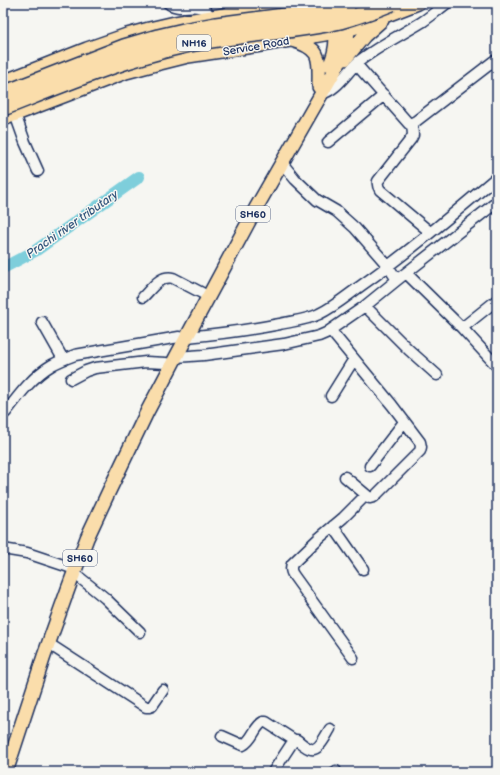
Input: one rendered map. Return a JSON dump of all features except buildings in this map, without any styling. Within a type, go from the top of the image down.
[{"type":"highway","name":"NH16","points":[[3,94],[124,47],[158,37],[216,25],[306,13],[349,3]]},
{"type":"highway","name":"NH16","points":[[9,111],[129,60],[158,51],[191,43],[340,21],[370,12],[389,9]]},
{"type":"main road","points":[[3,82],[127,35],[210,17],[315,3]]},
{"type":"main road","name":"SH60","points":[[6,772],[49,644],[90,512],[182,338],[282,163],[309,110],[320,91],[332,75],[345,49],[347,41],[329,3]]},
{"type":"main road","name":"SH60","points":[[320,91],[334,55],[336,40],[342,31],[343,3]]},
{"type":"main road","points":[[370,3],[376,13],[381,16],[389,9]]},
{"type":"main road","name":"Service Road","points":[[3,119],[9,111],[126,72],[188,56],[342,31],[389,9],[418,3]]},
{"type":"main road","points":[[332,75],[357,44],[389,9]]},
{"type":"main road","points":[[290,40],[306,44],[315,53],[319,60],[320,91]]},
{"type":"main road","name":"SH60","points":[[182,338],[202,293],[277,158],[309,110]]},
{"type":"main road","name":"SH60","points":[[3,754],[48,620],[72,570]]},
{"type":"street","points":[[168,3],[176,7],[202,8],[210,17]]},
{"type":"street","points":[[320,91],[327,92],[356,64],[373,51],[423,21],[447,3]]},
{"type":"street","points":[[412,123],[494,60]]},
{"type":"street","points":[[356,64],[409,124],[412,123]]},
{"type":"street","points":[[328,142],[384,95]]},
{"type":"street","points":[[9,111],[38,171]]},
{"type":"street","points":[[412,123],[413,135],[411,139],[377,184],[380,190],[430,232]]},
{"type":"street","points":[[282,163],[295,179],[316,200],[336,212],[355,228],[397,279]]},
{"type":"street","points":[[3,414],[22,391],[50,366],[75,355],[182,338],[226,333],[309,318],[318,315],[388,267],[497,177]]},
{"type":"street","points":[[70,379],[95,368],[146,362],[172,357],[204,355],[284,344],[319,336],[331,331],[365,306],[397,279],[497,202]]},
{"type":"street","points":[[406,273],[462,328],[497,366]]},
{"type":"street","points":[[143,297],[159,280],[169,277],[174,278],[202,293]]},
{"type":"street","points":[[462,328],[497,300]]},
{"type":"street","points":[[365,306],[436,375]]},
{"type":"street","points":[[42,322],[63,359]]},
{"type":"street","points":[[331,331],[420,442],[421,447],[420,451],[374,497],[370,498],[345,477]]},
{"type":"street","points":[[331,396],[354,359]]},
{"type":"street","points":[[370,466],[404,422]]},
{"type":"street","points":[[353,658],[291,572],[290,568],[292,564],[318,539],[343,518],[366,495]]},
{"type":"street","points":[[333,526],[363,569]]},
{"type":"street","points":[[3,549],[27,553],[72,570],[105,598],[140,632]]},
{"type":"street","points":[[49,644],[146,707],[152,706],[163,690]]},
{"type":"street","points":[[222,736],[244,745],[258,726],[263,722],[266,722],[294,740],[297,740],[312,749],[319,746],[330,729]]},
{"type":"street","points":[[273,772],[294,740]]},
{"type":"waterway","name":"Prachi river tributary","points":[[3,268],[35,251],[139,177]]}]
